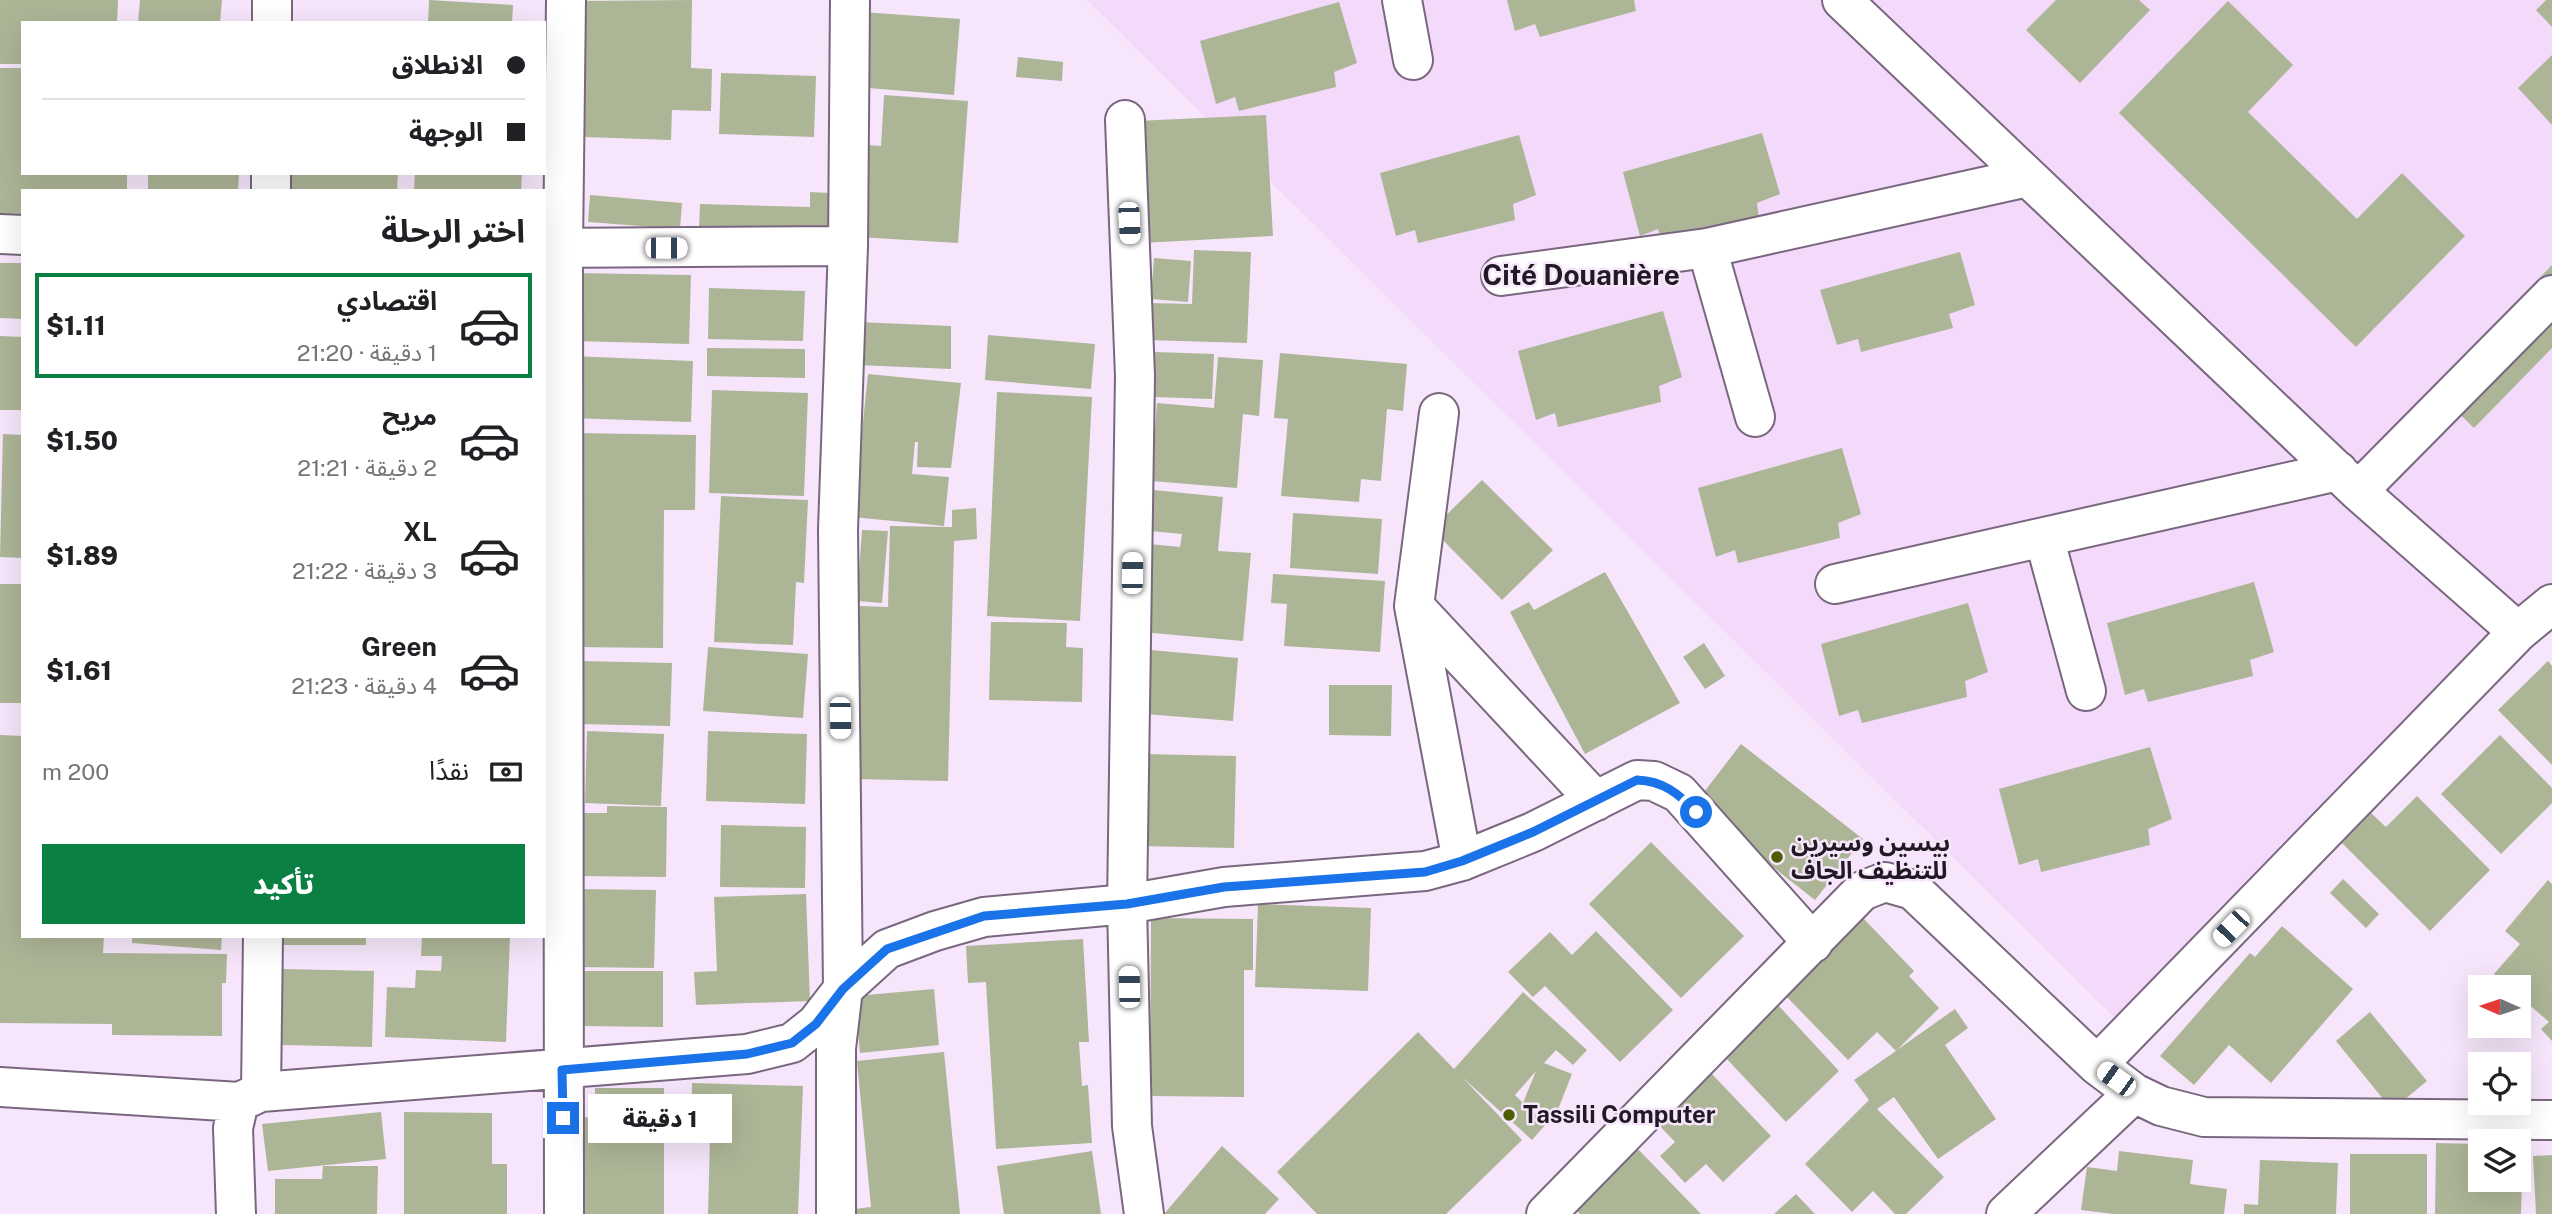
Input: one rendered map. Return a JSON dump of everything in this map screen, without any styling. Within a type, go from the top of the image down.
[{"type":"street","points":[[272,0],[272,21]]},
{"type":"street","points":[[564,1214],[553,248],[566,0]]},
{"type":"street","points":[[836,1214],[836,1048],[843,989],[838,529],[848,246],[850,0]]},
{"type":"street","points":[[1402,0],[1413,60]]},
{"type":"street","points":[[1842,0],[2348,481],[2518,632]]},
{"type":"street","points":[[1125,120],[1135,376],[1127,904],[1132,1126],[1144,1214]]},
{"type":"street","points":[[1502,276],[1707,248],[2028,177]]},
{"type":"street","points":[[0,234],[21,235]]},
{"type":"street","points":[[553,248],[848,246]]},
{"type":"street","points":[[1707,248],[1755,417]]},
{"type":"street","points":[[1835,584],[2044,537],[2348,481],[2552,295]]},
{"type":"street","points":[[1439,413],[1414,606],[1462,861]]},
{"type":"street","points":[[2044,537],[2086,691]]},
{"type":"street","points":[[2097,1065],[2518,632],[2552,604]]},
{"type":"street","points":[[1414,606],[1596,801]]},
{"type":"street","points":[[0,1087],[250,1097],[747,1054],[792,1043],[816,1024],[843,989],[887,949],[935,931],[984,916],[1127,904],[1224,887],[1425,872],[1462,861],[1637,780],[1654,781],[1679,793],[1813,943]]},
{"type":"street","points":[[1546,1214],[1862,891],[1885,882],[1913,890],[2097,1065],[2134,1093],[2161,1106],[2204,1117],[2552,1120]]},
{"type":"street","points":[[236,1214],[233,1128],[250,1097],[263,938]]},
{"type":"street","points":[[2006,1214],[2134,1093]]},
{"type":"shaded area","points":[[1087,0],[2552,0],[2552,589],[2117,1020]]},
{"type":"building","points":[[0,0],[118,0],[117,21],[21,21],[21,64],[0,64]]},
{"type":"building","points":[[140,0],[222,0],[220,21],[138,21]]},
{"type":"building","points":[[429,0],[513,5],[512,21],[428,21]]},
{"type":"building","points":[[692,0],[691,68],[712,69],[711,111],[672,110],[671,140],[584,137],[585,79],[578,79],[579,1]]},
{"type":"building","points":[[1507,0],[1634,0],[1636,11],[1540,37],[1535,24],[1515,31]]},
{"type":"building","points":[[2056,0],[2139,0],[2150,10],[2080,83],[2026,30]]},
{"type":"building","points":[[2546,0],[2552,0],[2552,27],[2536,10]]},
{"type":"building","points":[[2228,1],[2293,65],[2248,112],[2357,219],[2402,173],[2465,236],[2356,347],[2119,113]]},
{"type":"building","points":[[1339,2],[1357,63],[1334,72],[1336,87],[1239,111],[1235,97],[1216,104],[1200,41]]},
{"type":"building","points":[[862,12],[960,19],[954,95],[856,87]]},
{"type":"building","points":[[2552,55],[2552,125],[2518,88]]},
{"type":"building","points":[[1018,57],[1063,62],[1062,81],[1016,77]]},
{"type":"building","points":[[0,68],[21,68],[21,175],[127,175],[127,189],[21,189],[21,219],[0,218]]},
{"type":"building","points":[[721,73],[816,76],[814,137],[719,134]]},
{"type":"building","points":[[884,95],[968,101],[958,243],[858,237],[868,145],[881,146]]},
{"type":"building","points":[[1266,115],[1273,236],[1142,243],[1136,121]]},
{"type":"building","points":[[1762,133],[1780,194],[1757,203],[1759,219],[1662,242],[1658,229],[1640,236],[1623,172]]},
{"type":"building","points":[[1519,135],[1536,195],[1513,204],[1515,220],[1418,243],[1415,230],[1396,236],[1380,173]]},
{"type":"building","points":[[148,175],[239,175],[238,189],[148,189]]},
{"type":"building","points":[[291,175],[398,175],[397,189],[290,189]]},
{"type":"building","points":[[415,175],[522,175],[521,189],[414,189]]},
{"type":"building","points":[[810,192],[830,193],[829,233],[699,229],[700,204],[810,207]]},
{"type":"building","points":[[590,195],[682,203],[680,229],[588,222]]},
{"type":"building","points":[[1194,250],[1251,252],[1247,343],[1148,340],[1149,303],[1192,304]]},
{"type":"building","points":[[1960,252],[1975,305],[1949,314],[1953,328],[1861,352],[1858,339],[1837,345],[1820,290]]},
{"type":"building","points":[[1154,258],[1191,261],[1188,302],[1151,299]]},
{"type":"building","points":[[0,263],[21,263],[21,319],[0,318]]},
{"type":"building","points":[[2552,265],[2552,348],[2474,428],[2433,388]]},
{"type":"building","points":[[575,273],[691,275],[689,344],[574,341]]},
{"type":"building","points":[[709,288],[805,291],[803,341],[708,339]]},
{"type":"building","points":[[1663,311],[1682,377],[1659,386],[1661,402],[1558,427],[1555,413],[1536,420],[1518,351]]},
{"type":"building","points":[[858,322],[951,326],[951,369],[857,365]]},
{"type":"building","points":[[988,335],[1095,344],[1091,389],[985,380]]},
{"type":"building","points":[[0,336],[21,337],[21,410],[0,410]]},
{"type":"building","points":[[707,348],[805,349],[805,378],[707,376]]},
{"type":"building","points":[[1155,352],[1214,354],[1212,399],[1153,397]]},
{"type":"building","points":[[1280,353],[1407,364],[1403,411],[1387,409],[1381,481],[1361,479],[1359,502],[1281,496],[1288,419],[1274,418]]},
{"type":"building","points":[[572,356],[693,361],[691,422],[570,418]]},
{"type":"building","points":[[1218,357],[1263,360],[1259,416],[1243,414],[1237,488],[1151,481],[1157,403],[1214,408]]},
{"type":"building","points":[[868,374],[961,383],[951,468],[917,467],[918,442],[915,442],[912,474],[949,477],[944,526],[853,517]]},
{"type":"building","points":[[712,390],[808,393],[804,496],[709,493]]},
{"type":"building","points":[[997,392],[1092,397],[1080,621],[987,616]]},
{"type":"building","points":[[578,433],[696,435],[695,510],[664,510],[663,648],[574,647]]},
{"type":"building","points":[[3,434],[21,435],[21,558],[0,557]]},
{"type":"building","points":[[1842,448],[1861,514],[1838,523],[1840,538],[1738,563],[1735,550],[1716,557],[1698,488]]},
{"type":"building","points":[[1482,480],[1553,550],[1502,600],[1432,529]]},
{"type":"building","points":[[1154,490],[1223,497],[1218,551],[1251,553],[1243,641],[1141,632],[1149,544],[1180,547],[1182,534],[1150,531]]},
{"type":"building","points":[[721,496],[808,500],[804,583],[796,582],[793,645],[714,642]]},
{"type":"building","points":[[976,508],[977,539],[954,541],[948,781],[855,779],[860,606],[888,607],[890,526],[952,527],[952,510]]},
{"type":"building","points":[[1293,513],[1382,519],[1378,574],[1290,568]]},
{"type":"building","points":[[862,530],[888,531],[882,603],[857,601]]},
{"type":"building","points":[[1605,572],[1680,703],[1585,754],[1510,612],[1529,602],[1534,610]]},
{"type":"building","points":[[1273,574],[1385,581],[1380,652],[1284,646],[1287,604],[1271,603]]},
{"type":"building","points":[[2254,582],[2274,652],[2250,660],[2253,676],[2148,702],[2144,689],[2125,695],[2107,623]]},
{"type":"building","points":[[0,584],[21,584],[21,703],[0,703]]},
{"type":"building","points":[[1968,603],[1988,672],[1965,681],[1967,697],[1862,723],[1858,710],[1839,716],[1821,644]]},
{"type":"building","points":[[991,622],[1067,623],[1066,647],[1083,648],[1082,702],[989,700]]},
{"type":"building","points":[[1704,643],[1725,676],[1705,689],[1683,657]]},
{"type":"building","points":[[708,647],[808,654],[803,718],[703,711]]},
{"type":"building","points":[[1151,650],[1238,658],[1233,721],[1145,714]]},
{"type":"building","points":[[579,661],[672,663],[670,726],[577,724]]},
{"type":"building","points":[[2548,661],[2552,666],[2552,765],[2498,710]]},
{"type":"building","points":[[1329,685],[1392,685],[1391,736],[1329,735]]},
{"type":"building","points":[[587,731],[664,734],[661,806],[585,803]]},
{"type":"building","points":[[708,731],[807,734],[805,804],[706,801]]},
{"type":"building","points":[[0,735],[21,736],[21,938],[104,938],[103,953],[227,954],[226,983],[222,983],[222,1036],[112,1035],[112,1024],[0,1023]]},
{"type":"building","points":[[2500,735],[2552,788],[2552,803],[2501,854],[2441,794]]},
{"type":"building","points":[[1741,744],[1863,839],[1815,900],[1694,805]]},
{"type":"building","points":[[2150,747],[2172,819],[2148,829],[2150,845],[2041,872],[2038,859],[2019,865],[1999,789]]},
{"type":"building","points":[[1143,754],[1236,756],[1234,848],[1141,846]]},
{"type":"building","points":[[2417,796],[2490,870],[2430,931],[2342,843],[2371,813],[2386,827]]},
{"type":"building","points":[[607,806],[667,807],[666,877],[576,876],[576,813],[607,813]]},
{"type":"building","points":[[721,825],[806,827],[805,888],[720,887]]},
{"type":"building","points":[[1651,842],[1744,936],[1681,998],[1589,904]]},
{"type":"building","points":[[2343,879],[2379,914],[2366,928],[2330,893]]},
{"type":"building","points":[[2548,880],[2552,884],[2552,1041],[2541,1029],[2549,1022],[2531,1006],[2531,975],[2494,974],[2520,944],[2505,931]]},
{"type":"building","points":[[576,889],[656,890],[654,968],[575,967]]},
{"type":"building","points":[[806,894],[810,1001],[696,1005],[694,972],[717,971],[714,897]]},
{"type":"building","points":[[1258,904],[1371,908],[1368,991],[1255,987]]},
{"type":"building","points":[[1862,917],[1914,971],[1909,976],[1939,1008],[1897,1050],[1955,1009],[1968,1028],[1945,1045],[1996,1119],[1938,1159],[1894,1097],[1877,1109],[1944,1177],[1906,1214],[1895,1214],[1873,1191],[1852,1212],[1805,1164],[1869,1100],[1854,1080],[1896,1051],[1877,1032],[1848,1060],[1783,993]]},
{"type":"building","points":[[1151,918],[1253,919],[1253,970],[1244,970],[1244,1097],[1150,1096]]},
{"type":"building","points":[[2282,926],[2353,989],[2271,1083],[2229,1045],[2194,1085],[2160,1056],[2250,953],[2255,957]]},
{"type":"building","points":[[1596,931],[1673,1010],[1620,1062],[1545,986],[1533,997],[1508,972],[1550,932],[1572,955]]},
{"type":"building","points":[[132,938],[222,938],[221,950],[132,943]]},
{"type":"building","points":[[278,938],[366,938],[366,945],[278,945]]},
{"type":"building","points":[[422,938],[510,938],[506,1042],[385,1037],[387,987],[415,988],[416,970],[441,971],[442,956],[421,956]]},
{"type":"building","points":[[1083,939],[1089,1042],[1079,1042],[1082,1086],[1088,1085],[1092,1143],[996,1149],[986,982],[968,983],[966,946]]},
{"type":"building","points":[[283,969],[374,971],[372,1047],[282,1045]]},
{"type":"building","points":[[577,971],[663,971],[663,1027],[577,1026]]},
{"type":"building","points":[[934,989],[939,1045],[860,1053],[855,996]]},
{"type":"building","points":[[1523,992],[1587,1050],[1573,1065],[1556,1050],[1544,1063],[1572,1074],[1555,1117],[1527,1106],[1546,1124],[1532,1140],[1462,1077],[1522,1140],[1446,1214],[1317,1214],[1277,1172],[1418,1032],[1454,1069]],"holes":[[[1536,1071],[1523,1103],[1515,1095]]]},
{"type":"building","points":[[1777,1004],[1839,1071],[1786,1122],[1723,1055]]},
{"type":"building","points":[[2370,1012],[2427,1081],[2392,1110],[2336,1041]]},
{"type":"building","points":[[944,1052],[960,1214],[846,1214],[846,1210],[871,1207],[857,1061]]},
{"type":"building","points":[[1710,1072],[1771,1136],[1723,1182],[1706,1164],[1685,1183],[1660,1156],[1675,1142],[1657,1123]]},
{"type":"building","points":[[692,1083],[803,1086],[798,1214],[708,1214],[710,1137],[691,1136]]},
{"type":"building","points":[[595,1088],[664,1088],[664,1214],[579,1214],[581,1117],[595,1118]]},
{"type":"building","points":[[381,1112],[386,1159],[268,1171],[262,1124]]},
{"type":"building","points":[[404,1112],[492,1113],[492,1164],[507,1164],[507,1214],[404,1214]]},
{"type":"building","points":[[2436,1143],[2468,1144],[2468,1192],[2522,1192],[2521,1214],[2435,1214]]},
{"type":"building","points":[[1634,1145],[1701,1214],[1580,1214],[1572,1206]]},
{"type":"building","points":[[1222,1146],[1279,1199],[1265,1214],[1164,1214]]},
{"type":"building","points":[[1092,1151],[1101,1214],[1004,1214],[997,1166]]},
{"type":"building","points":[[2119,1151],[2193,1160],[2190,1184],[2227,1189],[2224,1214],[2114,1214],[2081,1210],[2087,1167],[2117,1171]]},
{"type":"building","points":[[2350,1154],[2427,1154],[2427,1214],[2350,1214]]},
{"type":"building","points":[[2552,1155],[2552,1214],[2536,1214],[2533,1156]]},
{"type":"building","points":[[2260,1160],[2338,1163],[2336,1214],[2244,1214],[2244,1204],[2258,1205]]},
{"type":"building","points":[[323,1166],[378,1166],[377,1214],[275,1214],[275,1179],[322,1179]]},
{"type":"building","points":[[1796,1194],[1815,1214],[1774,1214]]},
{"type":"place","name":"بيسين وسيرين للتنظيف الجاف","points":[[1777,857]]},
{"type":"place","name":"Tassili Computer","points":[[1509,1115]]},
{"type":"district","name":"Cité Douanière","points":[[1581,275]]},
{"type":"route","points":[[563,1118],[562,1070],[747,1054],[792,1043],[816,1024],[843,989],[887,949],[984,916],[1127,904],[1224,887],[1425,872],[1462,861],[1533,832],[1637,780],[1654,781],[1679,793],[1696,812]]}]
